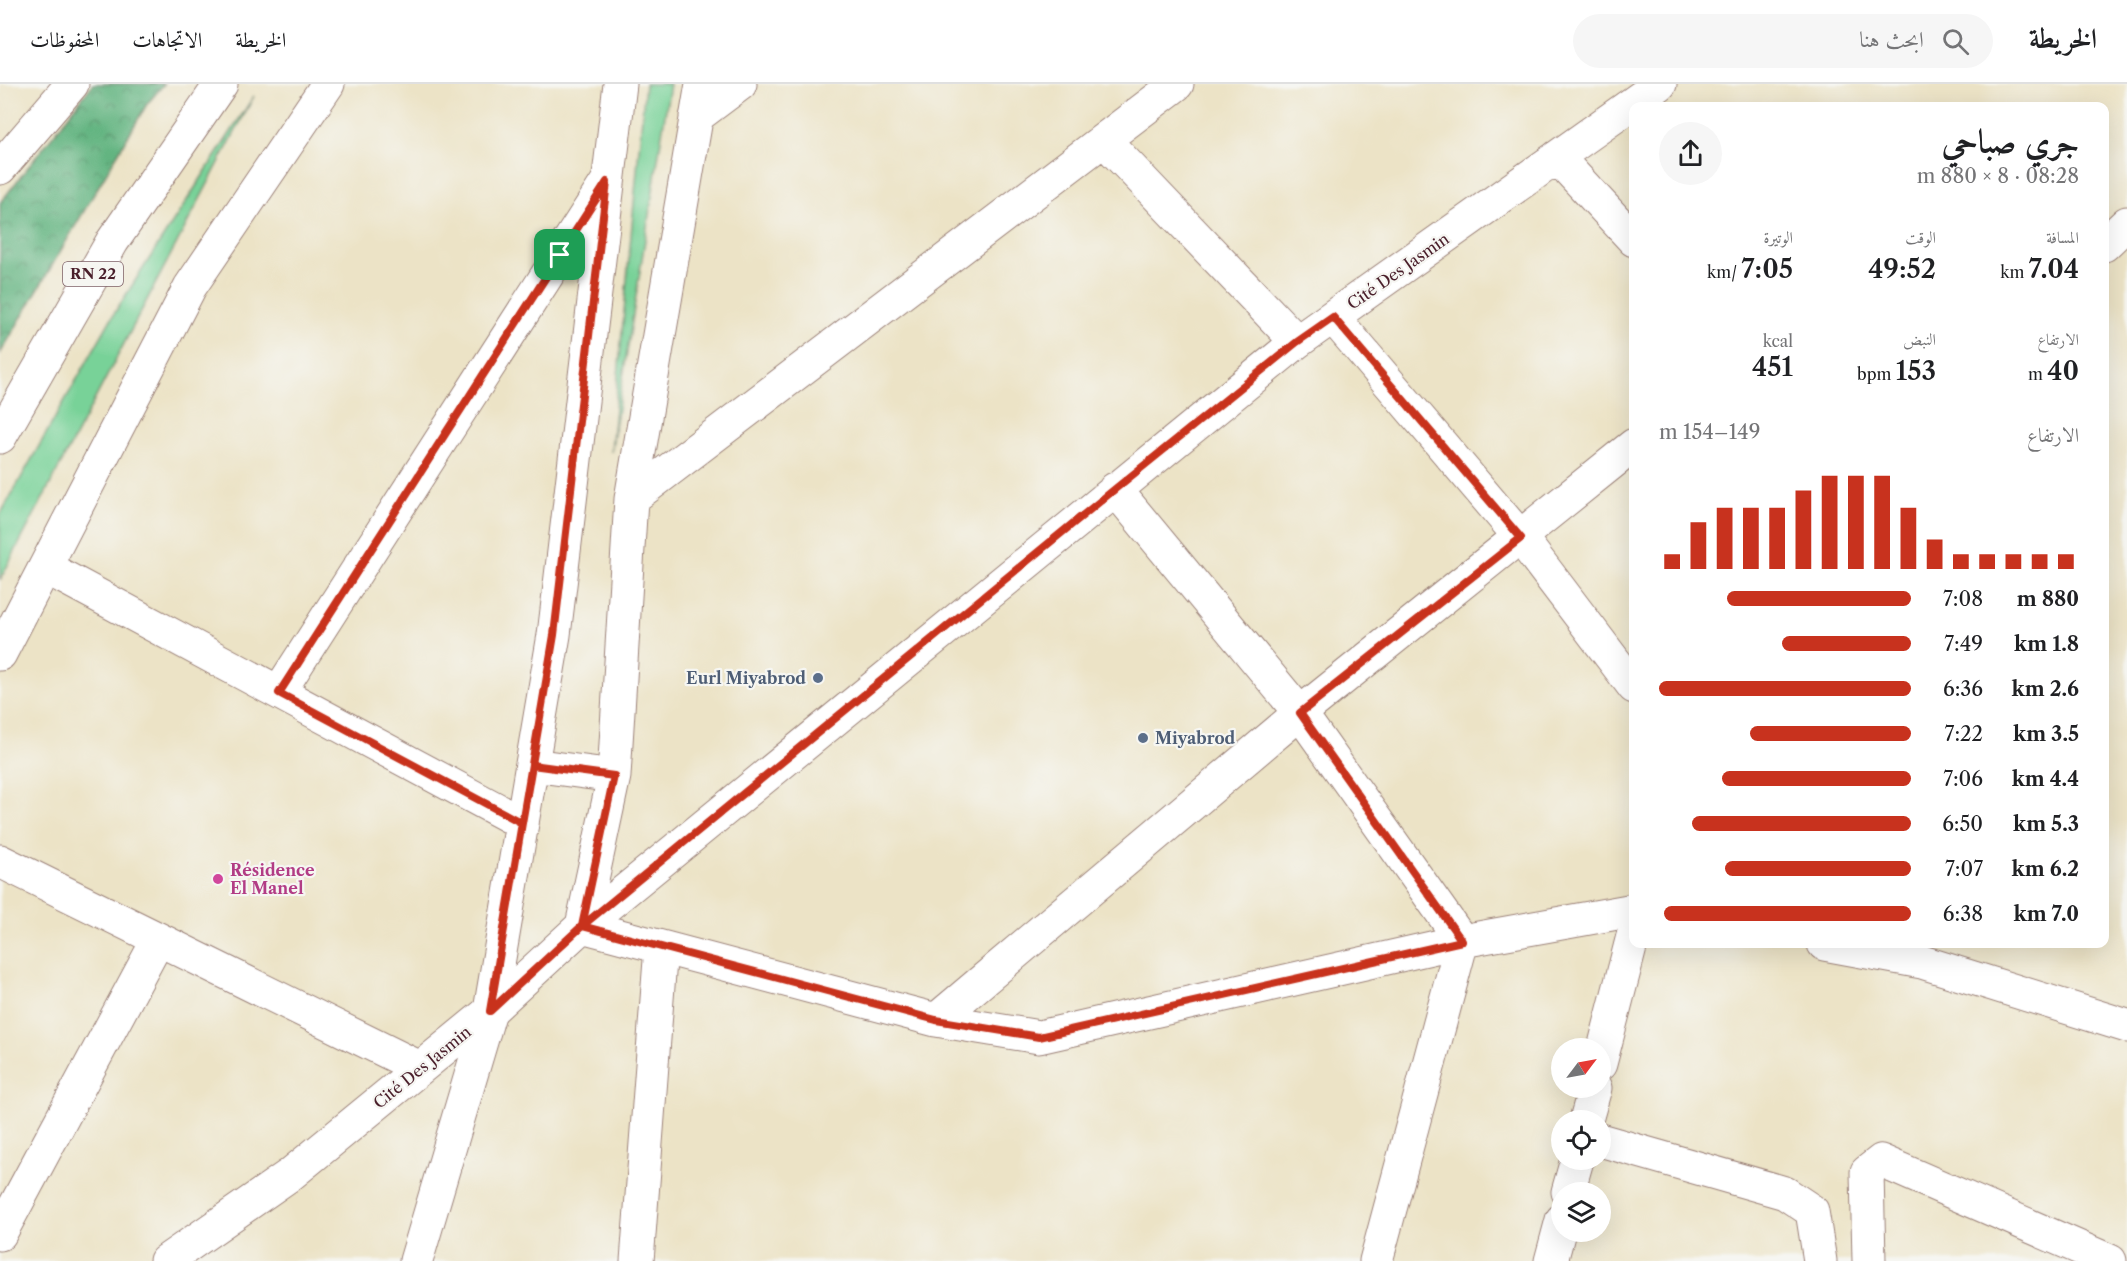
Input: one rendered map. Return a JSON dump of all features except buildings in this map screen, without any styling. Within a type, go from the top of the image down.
[{"type":"street","points":[[0,168],[72,84]]},
{"type":"street","name":"RN 22","points":[[0,437],[112,242],[220,84]]},
{"type":"street","name":"RN 22","points":[[195,118],[229,84]]},
{"type":"street","points":[[0,654],[190,287],[328,84]]},
{"type":"street","points":[[416,1261],[490,1011],[554,635],[620,84]]},
{"type":"street","points":[[702,84],[631,499],[614,776],[582,926],[936,1020],[1039,1037],[1462,941],[1629,911]]},
{"type":"street","points":[[696,117],[740,84]]},
{"type":"street","points":[[631,499],[1177,84]]},
{"type":"street","name":"Cité Des Jasmin","points":[[1633,102],[1657,85]]},
{"type":"street","name":"Cité Des Jasmin","points":[[166,1261],[291,1174],[490,1011],[582,926],[1297,342],[1629,105]]},
{"type":"street","points":[[1104,140],[1297,342]]},
{"type":"street","points":[[1557,157],[1629,235]]},
{"type":"street","points":[[279,693],[607,182]]},
{"type":"street","points":[[2109,240],[2127,223]]},
{"type":"street","points":[[1333,317],[1521,538],[1629,680]]},
{"type":"street","points":[[936,1020],[1300,713],[1629,450]]},
{"type":"street","points":[[1115,489],[1300,713],[1462,941]]},
{"type":"street","points":[[45,567],[522,823]]},
{"type":"street","points":[[532,765],[614,776]]},
{"type":"street","points":[[0,861],[420,1068]]},
{"type":"street","points":[[0,1234],[158,940]]},
{"type":"street","points":[[1376,1261],[1462,941]]},
{"type":"street","points":[[637,1261],[661,947]]},
{"type":"street","points":[[1607,1038],[1630,948]]},
{"type":"street","points":[[1846,948],[1922,962],[2127,1026]]},
{"type":"street","points":[[1611,1143],[1785,1193],[1812,1211],[1820,1261]]},
{"type":"street","points":[[1869,1261],[1867,1172],[1881,1161],[2110,1261]]},
{"type":"street","points":[[1551,1261],[1556,1242]]},
{"type":"green space","points":[[93,84],[164,84],[147,104],[0,354],[0,203]]},
{"type":"green space","points":[[645,84],[670,84],[611,452]]},
{"type":"green space","points":[[254,96],[0,580],[0,515],[115,312]]},
{"type":"place","name":"Eurl Miyabrod","points":[[818,678]]},
{"type":"place","name":"Miyabrod","points":[[1143,738]]},
{"type":"place","name":"Résidence El Manel","points":[[218,879]]},
{"type":"route","points":[[560,255],[279,693],[522,823],[532,765],[614,776],[582,926],[1115,489],[1297,342],[1333,317],[1521,538],[1300,713],[1462,941],[1039,1037],[936,1020],[582,926],[490,1011],[522,823],[543,700],[554,635],[607,182],[560,255]]}]
